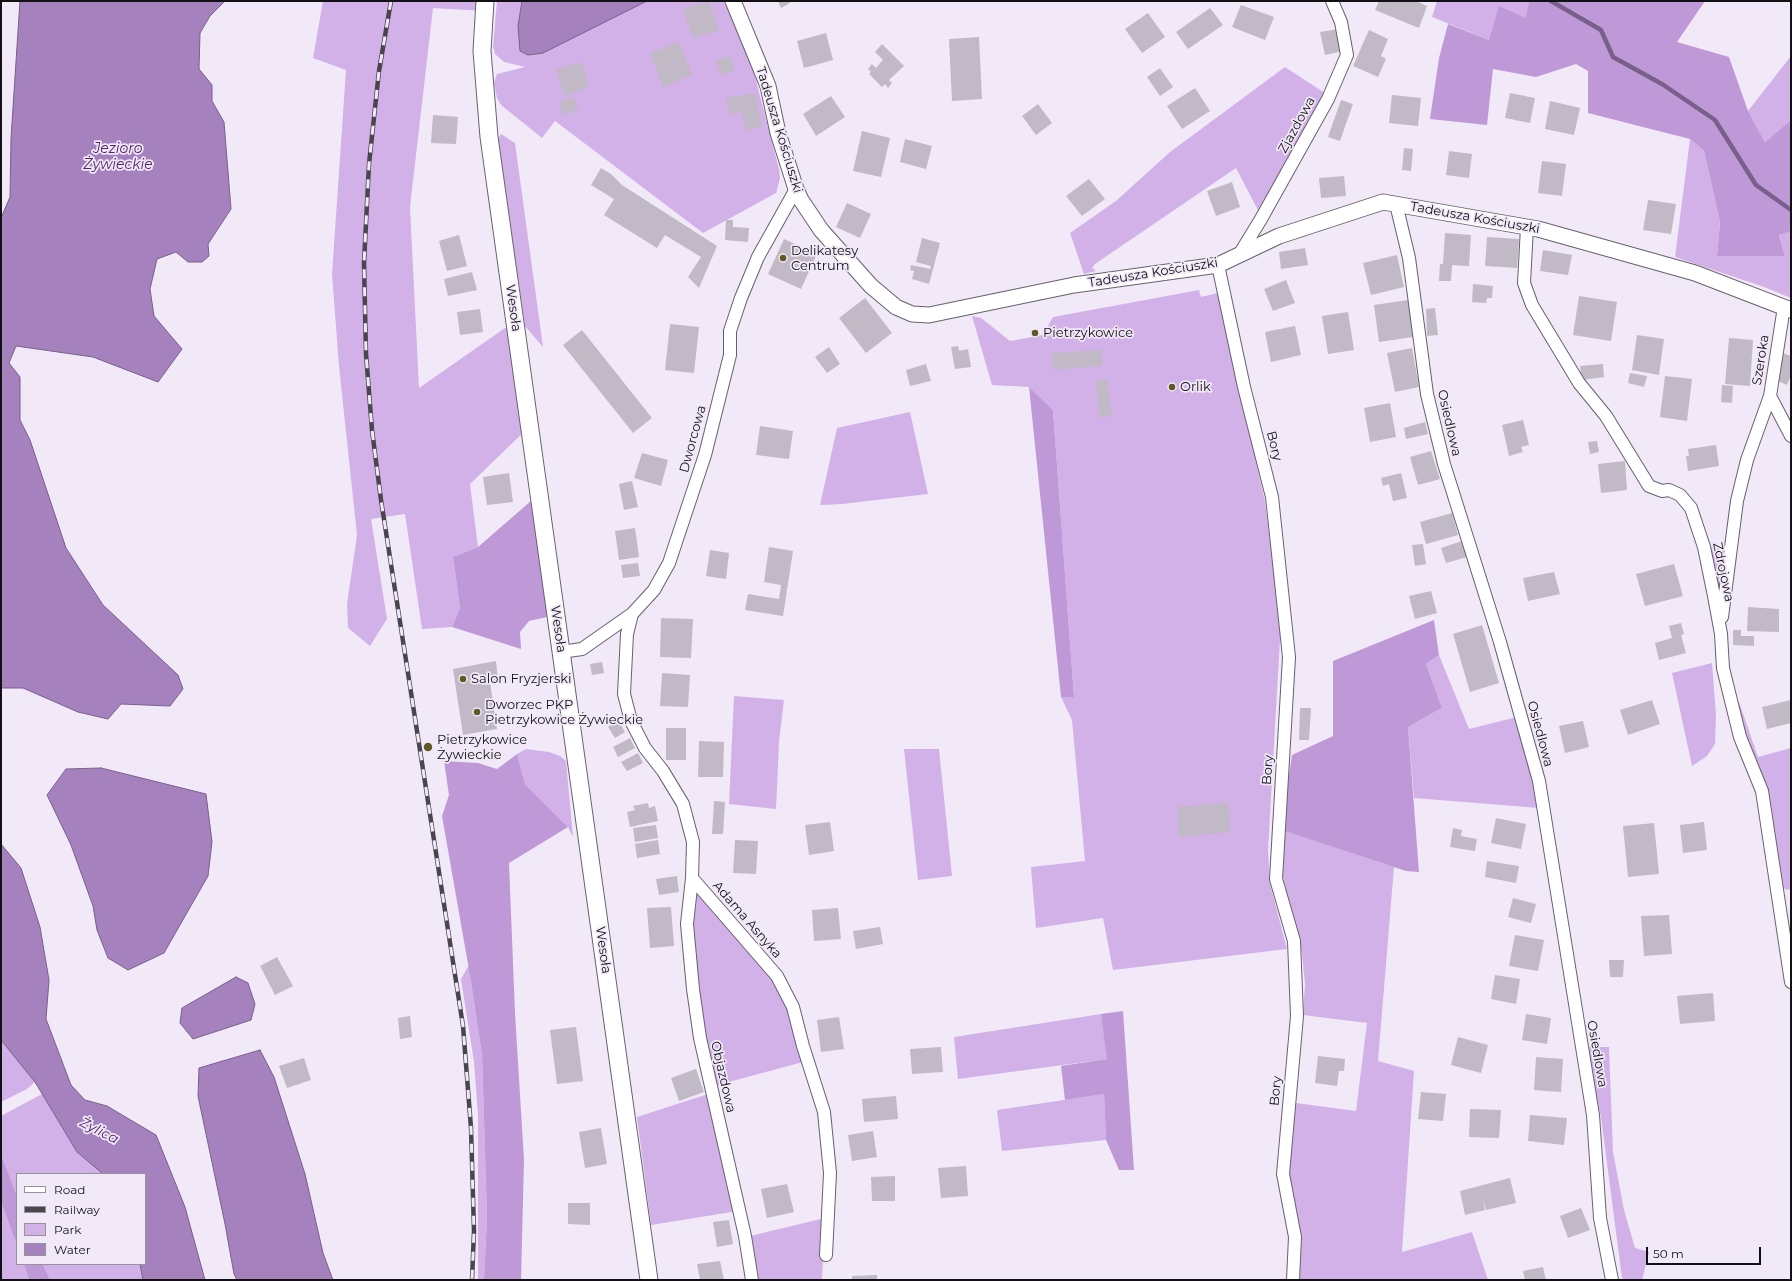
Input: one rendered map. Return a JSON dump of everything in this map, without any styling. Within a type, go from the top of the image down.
[{"type":"main road","name":"Wesoła","points":[[485,1],[482,51],[489,131],[649,1280]]},
{"type":"street","name":"Tadeusza Kościuszki","points":[[732,1],[768,86],[778,133],[796,189],[821,230],[871,286],[896,307],[912,314],[929,315],[1074,285],[1218,265],[1279,236],[1383,202],[1527,227],[1695,273],[1788,308]]},
{"type":"street","name":"Zjazdowa","points":[[1239,255],[1261,219],[1328,99],[1347,55],[1341,22],[1332,1]]},
{"type":"street","name":"Dworcowa","points":[[561,652],[582,649],[632,614],[654,590],[669,563],[705,456],[730,355],[730,331],[741,298],[758,257],[796,189]]},
{"type":"street","name":"Osiedlowa","points":[[1396,204],[1409,258],[1427,394],[1444,464],[1500,642],[1539,781],[1593,1115],[1600,1218],[1612,1280]]},
{"type":"street","name":"Zdrojowa","points":[[1527,227],[1524,283],[1532,305],[1580,382],[1606,416],[1649,486],[1662,491],[1669,490],[1680,494],[1691,508],[1704,547],[1721,634],[1722,668],[1740,738],[1762,791],[1791,982]]},
{"type":"street","name":"Bory","points":[[1218,265],[1244,386],[1272,497],[1289,657],[1276,879],[1294,941],[1297,1016],[1283,1174],[1295,1237],[1293,1280]]},
{"type":"street","name":"Szeroka","points":[[1788,308],[1770,396],[1791,436]]},
{"type":"street","points":[[1721,634],[1737,501],[1747,460],[1770,396]]},
{"type":"street","points":[[632,614],[627,634],[624,694],[631,721],[645,748],[663,771],[683,804],[693,842],[692,878]]},
{"type":"street","name":"Adama Asnyka","points":[[692,878],[777,976],[793,1007],[803,1046],[824,1112],[830,1173],[826,1255]]},
{"type":"street","name":"Objazdowa","points":[[692,878],[687,924],[698,1024],[745,1236],[752,1280]]},
{"type":"green space","points":[[323,1],[485,1],[484,11],[433,8],[410,207],[419,388],[505,328],[516,329],[530,426],[470,484],[478,547],[453,557],[460,608],[452,627],[422,629],[405,514],[371,519],[387,619],[370,646],[348,628],[347,604],[357,535],[339,366],[332,274],[346,70],[313,58]]},
{"type":"green space","points":[[497,1],[522,1],[518,26],[543,53],[647,1],[724,1],[752,65],[779,169],[780,178],[776,193],[703,233],[555,121],[542,138],[501,105],[497,98],[494,83],[497,74],[525,67],[504,62],[495,54],[493,47]]},
{"type":"green space","points":[[1437,1],[1529,1],[1527,18],[1489,40],[1432,17]]},
{"type":"green space","points":[[1791,56],[1791,120],[1765,142],[1748,111]]},
{"type":"green space","points":[[1285,67],[1325,93],[1260,214],[1236,168],[1095,264],[1092,268],[1096,271],[1084,274],[1070,233],[1116,201],[1170,152]]},
{"type":"green space","points":[[501,134],[515,143],[543,347],[525,326],[498,139]]},
{"type":"green space","points":[[1690,139],[1704,151],[1720,222],[1717,256],[1785,256],[1779,234],[1791,231],[1791,298],[1764,287],[1675,257]]},
{"type":"green space","points":[[1199,290],[1201,297],[1218,293],[1265,502],[1281,622],[1268,850],[1270,884],[1287,949],[1113,970],[1103,918],[1036,928],[1031,867],[1085,861],[1072,720],[1061,697],[1074,697],[1053,410],[1029,387],[992,385],[972,316],[981,318],[1010,341],[1043,335],[1053,317]]},
{"type":"green space","points":[[910,412],[928,494],[842,504],[820,505],[837,428]]},
{"type":"green space","points":[[1726,545],[1722,590],[1718,591],[1709,548]]},
{"type":"green space","points":[[1439,655],[1469,729],[1517,717],[1539,808],[1414,798],[1408,727],[1442,708],[1426,664]]},
{"type":"green space","points":[[1712,663],[1716,715],[1715,744],[1707,756],[1692,766],[1672,673]]},
{"type":"green space","points":[[734,696],[784,700],[779,742],[776,809],[729,804]]},
{"type":"green space","points":[[1739,702],[1758,757],[1791,748],[1791,889],[1787,890],[1782,887],[1737,710]]},
{"type":"green space","points":[[526,749],[549,752],[560,756],[566,761],[573,837],[568,827],[525,784],[517,754]]},
{"type":"green space","points":[[904,749],[939,749],[952,876],[918,880]]},
{"type":"green space","points":[[1281,830],[1394,867],[1378,1061],[1414,1071],[1402,1252],[1472,1232],[1488,1280],[1298,1280],[1289,1175],[1296,1103],[1356,1111],[1367,1023],[1303,1015],[1305,984],[1302,954],[1281,869]]},
{"type":"green space","points":[[697,895],[702,895],[772,975],[787,1006],[803,1062],[714,1086],[703,1037],[694,946],[692,906],[694,897]]},
{"type":"green space","points":[[469,965],[482,1055],[487,1217],[484,1280],[478,1280],[478,1115],[474,1062],[461,979]]},
{"type":"green space","points":[[1101,1014],[1108,1059],[958,1079],[954,1037]]},
{"type":"green space","points":[[1,1040],[35,1082],[27,1089],[1,1102]]},
{"type":"green space","points":[[1585,1047],[1609,1047],[1613,1152],[1624,1210],[1635,1248],[1649,1252],[1642,1280],[1625,1280],[1622,1278],[1601,1117]]},
{"type":"green space","points":[[42,1094],[77,1152],[102,1173],[16,1173],[16,1193],[1,1154],[1,1116]]},
{"type":"green space","points":[[708,1094],[738,1211],[651,1225],[637,1117]]},
{"type":"green space","points":[[1104,1094],[1106,1140],[1002,1151],[997,1110]]},
{"type":"green space","points":[[1,1202],[16,1243],[16,1265],[24,1265],[29,1280],[1,1280]]},
{"type":"green space","points":[[825,1218],[822,1280],[755,1280],[750,1236]]},
{"type":"green space","points":[[43,1265],[140,1265],[143,1280],[50,1280]]},
{"type":"shaded area","points":[[1529,1],[1705,1],[1677,42],[1729,57],[1748,111],[1765,142],[1791,120],[1791,231],[1779,235],[1785,256],[1717,256],[1720,222],[1704,151],[1690,139],[1588,113],[1588,71],[1576,64],[1536,77],[1493,69],[1487,125],[1430,119],[1439,58],[1448,24],[1489,40],[1499,6],[1526,18]]},
{"type":"shaded area","points":[[1029,387],[1053,410],[1074,697],[1061,697]]},
{"type":"shaded area","points":[[539,494],[556,615],[529,621],[520,632],[521,649],[452,627],[460,608],[453,557],[478,547]]},
{"type":"shaded area","points":[[1434,620],[1439,655],[1426,664],[1442,708],[1408,727],[1419,872],[1406,871],[1281,830],[1292,755],[1333,736],[1333,661]]},
{"type":"shaded area","points":[[517,754],[525,784],[568,827],[509,863],[515,1013],[524,1160],[521,1280],[484,1280],[487,1217],[482,1055],[471,981],[442,816],[449,795],[444,761],[478,763],[497,769]]},
{"type":"shaded area","points":[[1123,1011],[1134,1170],[1119,1170],[1106,1140],[1104,1094],[1065,1100],[1061,1066],[1107,1059],[1101,1014]]},
{"type":"shaded area","points":[[1,1154],[16,1193],[16,1243],[1,1202]]},
{"type":"shaded area","points":[[24,1265],[43,1265],[50,1280],[29,1280]]},
{"type":"water","name":"Jezioro Żywieckie","points":[[20,1],[225,1],[210,16],[200,33],[199,69],[212,85],[212,101],[224,122],[231,209],[208,244],[209,256],[202,262],[188,262],[176,252],[157,259],[150,289],[154,316],[182,349],[158,382],[93,357],[16,346],[9,363],[20,377],[20,420],[30,440],[66,548],[103,605],[178,675],[183,689],[170,706],[121,704],[108,719],[78,712],[23,688],[1,688],[1,218],[10,197],[11,138]]},
{"type":"water","points":[[522,1],[647,1],[543,53],[528,55],[520,51],[518,26]]},
{"type":"water","points":[[101,768],[206,794],[212,842],[208,876],[164,953],[128,970],[108,958],[97,930],[93,906],[71,845],[47,795],[66,769]]},
{"type":"water","name":"Żylica","points":[[1,844],[21,868],[40,927],[49,980],[46,1019],[71,1085],[85,1100],[107,1106],[156,1135],[185,1207],[205,1280],[143,1280],[140,1265],[146,1265],[146,1173],[102,1173],[77,1152],[35,1082],[1,1040]]},
{"type":"water","points":[[236,977],[248,983],[255,1004],[251,1020],[193,1039],[180,1023],[182,1008]]},
{"type":"water","points":[[260,1050],[274,1077],[305,1174],[323,1253],[333,1280],[237,1280],[234,1274],[198,1096],[199,1068]]},
{"type":"building","points":[[709,1],[719,30],[693,38],[683,9]]},
{"type":"building","points":[[778,1],[789,1],[790,3],[781,8]]},
{"type":"building","points":[[1379,1],[1416,1],[1427,6],[1419,28],[1375,10]]},
{"type":"building","points":[[1241,5],[1274,17],[1265,40],[1232,27]]},
{"type":"building","points":[[1210,8],[1223,25],[1188,49],[1176,32]]},
{"type":"building","points":[[1148,13],[1165,37],[1142,53],[1125,29]]},
{"type":"building","points":[[1339,29],[1343,51],[1325,55],[1320,32]]},
{"type":"building","points":[[1369,30],[1388,39],[1381,56],[1386,59],[1378,77],[1353,66]]},
{"type":"building","points":[[826,33],[833,60],[804,68],[797,41]]},
{"type":"building","points":[[979,37],[982,99],[952,101],[949,39]]},
{"type":"building","points":[[679,42],[692,75],[663,87],[650,53]]},
{"type":"building","points":[[882,44],[904,66],[889,80],[892,83],[888,88],[885,84],[882,87],[869,74],[871,72],[868,69],[872,64],[876,68],[883,60],[875,52]]},
{"type":"building","points":[[730,56],[735,70],[722,75],[716,61]]},
{"type":"building","points":[[581,62],[589,87],[565,96],[556,70]]},
{"type":"building","points":[[1160,68],[1173,87],[1160,96],[1147,77]]},
{"type":"building","points":[[1195,88],[1210,111],[1182,129],[1167,106]]},
{"type":"building","points":[[755,93],[762,127],[746,130],[742,112],[729,114],[726,98]]},
{"type":"building","points":[[1510,93],[1535,98],[1530,123],[1505,118]]},
{"type":"building","points":[[1392,95],[1421,98],[1418,126],[1389,123]]},
{"type":"building","points":[[831,96],[845,117],[816,136],[803,114]]},
{"type":"building","points":[[574,97],[578,110],[563,115],[559,102]]},
{"type":"building","points":[[1341,100],[1353,104],[1340,141],[1328,137]]},
{"type":"building","points":[[1550,101],[1580,108],[1574,135],[1545,129]]},
{"type":"building","points":[[1038,104],[1052,123],[1036,135],[1022,116]]},
{"type":"building","points":[[433,115],[458,117],[456,144],[431,143]]},
{"type":"building","points":[[862,131],[890,138],[881,177],[853,171]]},
{"type":"building","points":[[905,139],[932,146],[926,169],[900,162]]},
{"type":"building","points":[[1404,148],[1413,149],[1411,171],[1402,170]]},
{"type":"building","points":[[1449,151],[1472,154],[1469,178],[1446,175]]},
{"type":"building","points":[[1542,161],[1566,164],[1562,196],[1538,193]]},
{"type":"building","points":[[601,168],[611,174],[622,185],[717,246],[699,288],[688,277],[701,257],[665,235],[657,248],[604,215],[614,199],[591,185]]},
{"type":"building","points":[[1344,176],[1346,196],[1321,198],[1319,178]]},
{"type":"building","points":[[1089,179],[1105,199],[1082,216],[1066,196]]},
{"type":"building","points":[[1232,182],[1240,207],[1216,216],[1207,191]]},
{"type":"building","points":[[1648,200],[1676,204],[1671,234],[1643,230]]},
{"type":"building","points":[[847,203],[871,214],[860,238],[836,227]]},
{"type":"building","points":[[726,220],[733,220],[733,227],[749,228],[748,242],[725,240]]},
{"type":"building","points":[[1445,233],[1471,235],[1469,266],[1452,265],[1451,281],[1439,281],[1440,264],[1443,264]]},
{"type":"building","points":[[459,235],[467,266],[447,271],[439,241]]},
{"type":"building","points":[[1487,237],[1519,239],[1517,268],[1485,266]]},
{"type":"building","points":[[922,238],[940,243],[929,284],[912,279],[914,271],[910,270],[911,265],[930,269],[931,266],[916,262]]},
{"type":"building","points":[[784,239],[817,254],[801,289],[768,274]]},
{"type":"building","points":[[1305,248],[1308,265],[1281,269],[1279,252]]},
{"type":"building","points":[[1543,250],[1572,255],[1568,275],[1540,271]]},
{"type":"building","points":[[1397,255],[1404,287],[1371,295],[1363,263]]},
{"type":"building","points":[[472,272],[477,290],[448,296],[444,279]]},
{"type":"building","points":[[1286,280],[1295,303],[1273,311],[1264,289]]},
{"type":"building","points":[[1473,284],[1493,286],[1492,298],[1487,298],[1486,303],[1472,302]]},
{"type":"building","points":[[1579,296],[1617,302],[1611,341],[1573,335]]},
{"type":"building","points":[[865,298],[892,333],[866,353],[839,318]]},
{"type":"building","points":[[1408,300],[1413,337],[1379,342],[1374,305]]},
{"type":"building","points":[[1435,308],[1438,335],[1427,336],[1426,309]]},
{"type":"building","points":[[480,309],[483,332],[460,335],[457,312]]},
{"type":"building","points":[[1348,312],[1354,350],[1328,354],[1322,316]]},
{"type":"building","points":[[670,324],[699,327],[694,373],[665,370]]},
{"type":"building","points":[[1295,326],[1301,355],[1271,362],[1265,332]]},
{"type":"building","points":[[582,330],[652,418],[633,433],[563,345]]},
{"type":"building","points":[[1637,335],[1664,339],[1659,375],[1632,370]]},
{"type":"building","points":[[1729,338],[1753,340],[1750,386],[1725,384]]},
{"type":"building","points":[[958,346],[959,351],[968,349],[971,367],[955,369],[951,347]]},
{"type":"building","points":[[829,347],[840,364],[827,373],[815,357]]},
{"type":"building","points":[[1412,348],[1419,387],[1395,392],[1387,353]]},
{"type":"building","points":[[1101,350],[1102,366],[1053,370],[1052,353]]},
{"type":"building","points":[[1783,353],[1791,356],[1791,375],[1787,385],[1776,380],[1781,368],[1777,366]]},
{"type":"building","points":[[926,364],[931,381],[910,386],[906,370]]},
{"type":"building","points":[[1603,364],[1604,377],[1582,380],[1580,366]]},
{"type":"building","points":[[1630,373],[1647,376],[1644,387],[1628,383]]},
{"type":"building","points":[[1665,376],[1692,379],[1687,421],[1660,417]]},
{"type":"building","points":[[1107,379],[1112,416],[1100,418],[1095,381]]},
{"type":"building","points":[[1722,385],[1733,386],[1732,403],[1721,402]]},
{"type":"building","points":[[1390,403],[1396,437],[1370,442],[1364,408]]},
{"type":"building","points":[[1523,420],[1529,445],[1521,447],[1523,452],[1509,456],[1502,425]]},
{"type":"building","points":[[1425,422],[1428,434],[1406,439],[1404,428]]},
{"type":"building","points":[[760,426],[793,431],[789,459],[756,455]]},
{"type":"building","points":[[1597,441],[1599,452],[1590,454],[1588,442]]},
{"type":"building","points":[[1716,445],[1719,466],[1688,471],[1686,456],[1689,456],[1688,449]]},
{"type":"building","points":[[1431,451],[1440,479],[1418,485],[1410,457]]},
{"type":"building","points":[[642,453],[668,460],[661,486],[634,478]]},
{"type":"building","points":[[1625,461],[1627,490],[1601,493],[1598,464]]},
{"type":"building","points":[[509,473],[513,502],[487,505],[483,477]]},
{"type":"building","points":[[1401,473],[1407,498],[1393,501],[1389,484],[1383,486],[1381,478]]},
{"type":"building","points":[[632,481],[638,507],[624,510],[619,484]]},
{"type":"building","points":[[1452,513],[1458,535],[1426,544],[1420,522]]},
{"type":"building","points":[[635,528],[639,557],[619,560],[615,531]]},
{"type":"building","points":[[1462,541],[1467,557],[1446,563],[1441,548]]},
{"type":"building","points":[[1423,544],[1426,564],[1415,566],[1412,545]]},
{"type":"building","points":[[769,547],[793,551],[783,616],[745,610],[748,594],[779,599],[781,585],[764,582]]},
{"type":"building","points":[[710,550],[729,553],[726,579],[706,576]]},
{"type":"building","points":[[638,563],[640,576],[623,578],[621,565]]},
{"type":"building","points":[[1674,564],[1683,596],[1645,606],[1636,574]]},
{"type":"building","points":[[1554,572],[1560,594],[1528,601],[1523,578]]},
{"type":"building","points":[[1431,591],[1437,613],[1415,619],[1409,596]]},
{"type":"building","points":[[1748,607],[1779,609],[1779,632],[1747,631]]},
{"type":"building","points":[[661,618],[693,619],[691,658],[660,657]]},
{"type":"building","points":[[1681,623],[1684,634],[1681,635],[1686,653],[1659,660],[1655,643],[1672,638],[1669,626]]},
{"type":"building","points":[[1482,625],[1499,683],[1470,692],[1453,634]]},
{"type":"building","points":[[1733,630],[1741,630],[1741,636],[1754,636],[1754,646],[1733,645]]},
{"type":"building","name":"Dworzec PKP Pietrzykowice Żywieckie","points":[[496,661],[498,681],[490,682],[497,729],[463,735],[453,669]]},
{"type":"building","points":[[602,662],[604,673],[592,675],[590,664]]},
{"type":"building","points":[[662,673],[690,675],[688,707],[660,706]]},
{"type":"building","points":[[1652,700],[1660,724],[1628,735],[1620,710]]},
{"type":"building","points":[[1791,700],[1791,723],[1767,729],[1762,707]]},
{"type":"building","points":[[1300,708],[1311,708],[1309,740],[1299,740]]},
{"type":"building","points":[[618,720],[625,732],[615,738],[608,727]]},
{"type":"building","points":[[1583,721],[1589,747],[1565,753],[1559,726]]},
{"type":"building","points":[[666,728],[686,728],[686,760],[666,760]]},
{"type":"building","points":[[630,738],[635,748],[618,757],[613,747]]},
{"type":"building","points":[[699,741],[724,742],[723,777],[698,777]]},
{"type":"building","points":[[638,753],[643,763],[627,771],[621,762]]},
{"type":"building","points":[[714,801],[725,802],[723,834],[712,834]]},
{"type":"building","points":[[648,803],[649,808],[655,806],[658,821],[630,827],[627,812],[635,810],[633,806]]},
{"type":"building","points":[[1228,803],[1230,832],[1179,837],[1177,807]]},
{"type":"building","points":[[1496,818],[1526,824],[1521,849],[1491,843]]},
{"type":"building","points":[[830,822],[834,851],[809,855],[805,825]]},
{"type":"building","points":[[1704,822],[1707,850],[1683,853],[1680,825]]},
{"type":"building","points":[[1654,823],[1659,874],[1628,877],[1623,826]]},
{"type":"building","points":[[656,825],[658,838],[635,842],[633,828]]},
{"type":"building","points":[[1453,828],[1462,830],[1461,836],[1477,839],[1475,851],[1450,847]]},
{"type":"building","points":[[658,840],[660,854],[637,858],[635,844]]},
{"type":"building","points":[[735,840],[758,841],[756,874],[733,873]]},
{"type":"building","points":[[1487,861],[1519,866],[1516,883],[1485,877]]},
{"type":"building","points":[[677,876],[679,892],[659,895],[656,879]]},
{"type":"building","points":[[1513,898],[1536,904],[1531,923],[1508,917]]},
{"type":"building","points":[[671,907],[674,946],[650,948],[647,908]]},
{"type":"building","points":[[838,908],[841,939],[814,941],[812,910]]},
{"type":"building","points":[[1669,915],[1672,954],[1644,956],[1641,916]]},
{"type":"building","points":[[880,927],[883,944],[856,949],[853,931]]},
{"type":"building","points":[[1515,935],[1544,940],[1538,971],[1509,966]]},
{"type":"building","points":[[277,957],[293,986],[275,995],[260,966]]},
{"type":"building","points":[[1609,960],[1624,960],[1623,977],[1610,977]]},
{"type":"building","points":[[1495,975],[1520,979],[1516,1004],[1491,999]]},
{"type":"building","points":[[1713,993],[1715,1021],[1680,1024],[1677,996]]},
{"type":"building","points":[[1526,1014],[1551,1018],[1547,1044],[1522,1040]]},
{"type":"building","points":[[410,1016],[412,1037],[400,1039],[398,1018]]},
{"type":"building","points":[[839,1017],[844,1049],[821,1052],[817,1020]]},
{"type":"building","points":[[576,1027],[583,1081],[557,1084],[550,1030]]},
{"type":"building","points":[[1458,1037],[1488,1045],[1481,1073],[1451,1065]]},
{"type":"building","points":[[941,1047],[943,1072],[912,1074],[910,1049]]},
{"type":"building","points":[[1318,1056],[1345,1059],[1344,1071],[1339,1071],[1337,1086],[1315,1083]]},
{"type":"building","points":[[1536,1057],[1563,1059],[1561,1092],[1534,1090]]},
{"type":"building","points":[[304,1058],[311,1080],[287,1088],[279,1066]]},
{"type":"building","points":[[696,1069],[704,1092],[679,1101],[671,1078]]},
{"type":"building","points":[[1421,1092],[1446,1094],[1443,1121],[1418,1119]]},
{"type":"building","points":[[896,1096],[898,1119],[864,1122],[862,1099]]},
{"type":"building","points":[[1470,1109],[1501,1110],[1499,1138],[1469,1137]]},
{"type":"building","points":[[1530,1115],[1567,1118],[1564,1145],[1528,1141]]},
{"type":"building","points":[[601,1128],[607,1164],[585,1168],[579,1132]]},
{"type":"building","points":[[873,1131],[877,1157],[852,1161],[848,1135]]},
{"type":"building","points":[[966,1166],[968,1196],[941,1198],[938,1168]]},
{"type":"building","points":[[895,1176],[895,1201],[872,1201],[871,1177]]},
{"type":"building","points":[[1510,1178],[1516,1203],[1486,1210],[1483,1200],[1485,1210],[1465,1215],[1460,1191]]},
{"type":"building","points":[[787,1184],[794,1212],[767,1218],[761,1189]]},
{"type":"building","points":[[568,1203],[590,1203],[590,1225],[568,1224]]},
{"type":"building","points":[[1581,1208],[1590,1230],[1568,1238],[1560,1216]]},
{"type":"building","points":[[729,1220],[733,1244],[717,1247],[713,1222]]},
{"type":"building","points":[[720,1261],[724,1280],[700,1280],[697,1264]]},
{"type":"building","points":[[1543,1267],[1546,1280],[1525,1280],[1523,1271]]},
{"type":"building","points":[[877,1275],[877,1280],[852,1280],[852,1276]]},
{"type":"waterway","points":[[1551,1],[1601,30],[1613,57],[1662,84],[1715,120],[1756,185],[1791,210]]},
{"type":"railway","points":[[391,1],[379,71],[369,164],[364,263],[366,354],[372,430],[381,500],[463,1026],[471,1128],[474,1231],[472,1280]]},
{"type":"place","name":"Delikatesy Centrum","points":[[783,258]]},
{"type":"place","name":"Pietrzykowice","points":[[1035,333]]},
{"type":"place","name":"Orlik","points":[[1172,387]]},
{"type":"place","name":"Salon Fryzjerski","points":[[463,679]]},
{"type":"place","name":"Dworzec PKP Pietrzykowice Żywieckie","points":[[477,712]]},
{"type":"place","name":"Pietrzykowice Żywieckie","points":[[428,747]]}]
